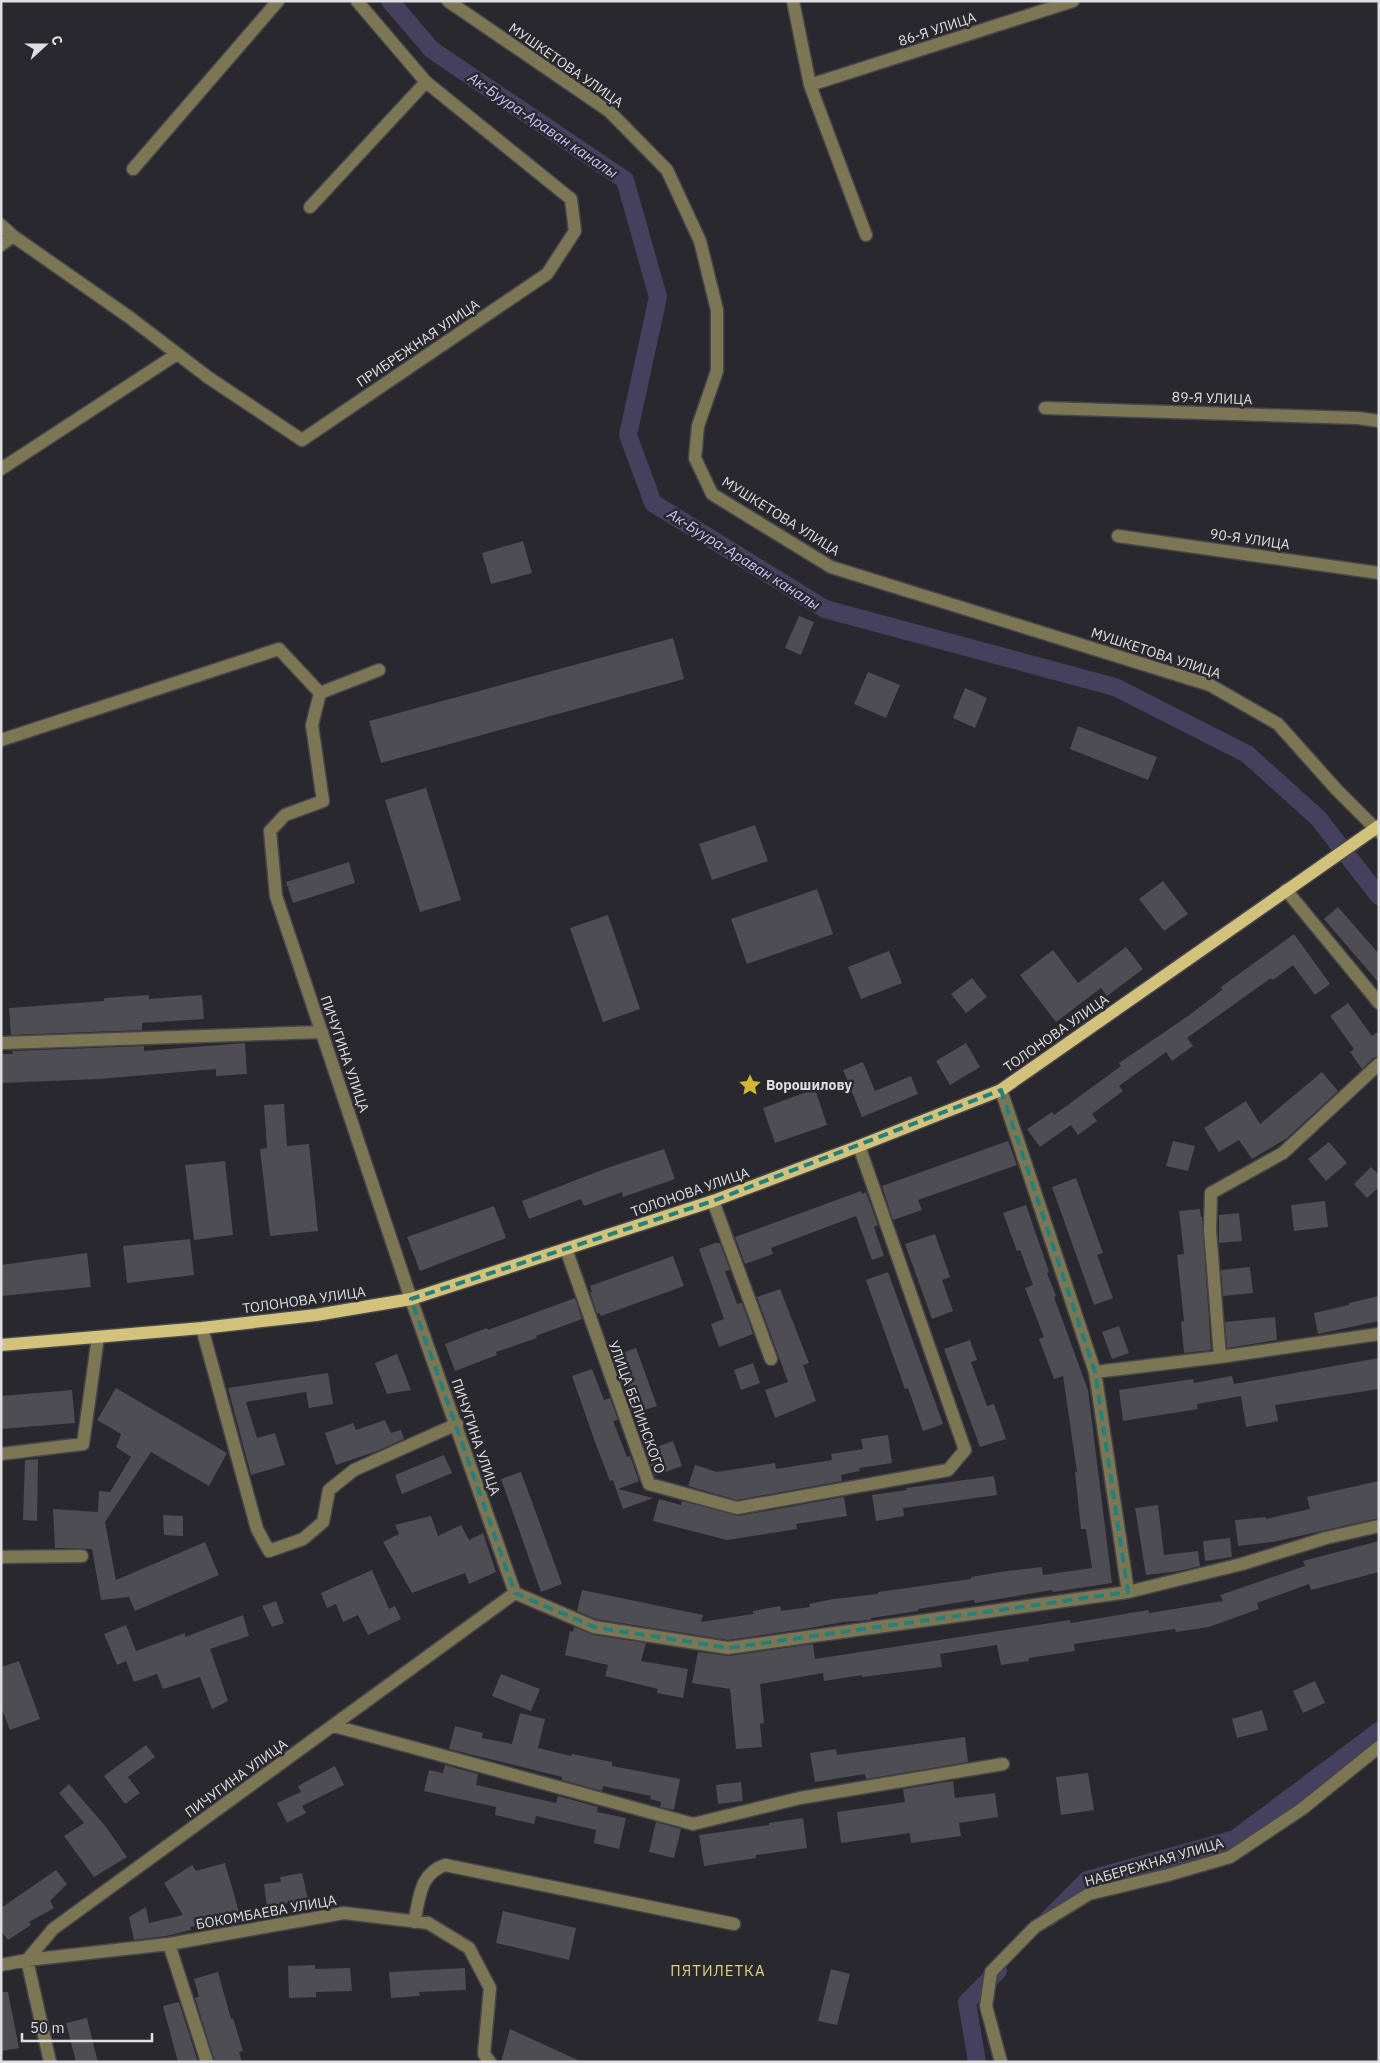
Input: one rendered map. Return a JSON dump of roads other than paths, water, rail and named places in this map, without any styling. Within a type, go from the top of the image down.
[{"type":"main road","name":"ТОЛОНОВА УЛИЦА","points":[[1,1345],[316,1316],[411,1299],[713,1201],[1001,1090],[1314,870],[1378,828]]},
{"type":"street","points":[[133,169],[278,1]]},
{"type":"street","name":"ПРИБРЕЖНАЯ УЛИЦА","points":[[1,225],[13,236],[129,317],[209,378],[302,440],[547,274],[576,231],[570,199],[426,82],[357,1]]},
{"type":"street","name":"МУШКЕТОВА УЛИЦА","points":[[448,1],[609,110],[667,170],[700,241],[717,310],[717,371],[698,426],[695,458],[712,494],[832,567],[1210,684],[1278,724],[1336,788],[1378,828]]},
{"type":"street","points":[[793,1],[810,85],[866,235]]},
{"type":"street","name":"86-Я УЛИЦА","points":[[810,85],[1073,1]]},
{"type":"street","points":[[310,207],[426,82]]},
{"type":"street","points":[[1,245],[13,236]]},
{"type":"street","points":[[1,469],[177,354]]},
{"type":"street","name":"89-Я УЛИЦА","points":[[1045,408],[1358,418],[1379,421]]},
{"type":"street","name":"90-Я УЛИЦА","points":[[1118,536],[1379,573]]},
{"type":"street","points":[[1,740],[279,649],[320,693],[379,670]]},
{"type":"street","name":"ПИЧУГИНА УЛИЦА","points":[[27,1960],[53,1929],[515,1593],[457,1424],[411,1299],[276,896],[270,831],[285,815],[322,801],[312,724],[320,693]]},
{"type":"street","points":[[1286,890],[1379,1003]]},
{"type":"street","points":[[2,1043],[322,1032]]},
{"type":"street","points":[[1220,1358],[1210,1230],[1211,1193],[1283,1154],[1379,1064]]},
{"type":"street","points":[[1001,1090],[1096,1372],[1128,1592]]},
{"type":"street","name":"УЛИЦА БЕЛИНСКОГО","points":[[566,1249],[649,1484],[737,1508],[948,1470],[965,1450],[859,1146]]},
{"type":"street","points":[[713,1201],[772,1359]]},
{"type":"street","points":[[202,1328],[258,1529],[269,1551],[303,1539],[323,1522],[329,1490],[354,1470],[457,1424]]},
{"type":"street","points":[[1096,1372],[1220,1358],[1379,1334]]},
{"type":"street","points":[[1,1454],[83,1444],[98,1337]]},
{"type":"street","points":[[515,1593],[594,1627],[728,1648],[1128,1592],[1242,1564],[1326,1538],[1379,1526]]},
{"type":"street","points":[[1,1557],[82,1556]]},
{"type":"street","points":[[334,1726],[693,1824],[800,1798],[1003,1764]]},
{"type":"street","name":"НАБЕРЕЖНАЯ УЛИЦА","points":[[1001,2062],[986,2006],[991,1972],[1035,1927],[1090,1894],[1168,1875],[1230,1857],[1302,1809],[1379,1747]]},
{"type":"street","points":[[414,1922],[424,1879],[434,1869],[445,1865],[734,1924]]},
{"type":"street","name":"БОКОМБАЕВА УЛИЦА","points":[[1,1965],[27,1960],[169,1944],[344,1914],[428,1923],[469,1948],[490,1988],[484,2054],[490,2062]]},
{"type":"street","points":[[169,1944],[207,2062]]},
{"type":"street","points":[[27,1960],[50,2062]]},
{"type":"waterway","name":"Ак-Буура-Араван каналы","points":[[390,1],[432,50],[625,180],[658,297],[628,435],[653,503],[825,609],[1115,687],[1247,754],[1318,818],[1379,896]]},
{"type":"waterway","name":"Ак-Буура-Араван каналы","points":[[1049,1918],[1087,1880],[1235,1839],[1379,1731]]},
{"type":"waterway","name":"Ак-Буура-Араван каналы","points":[[977,2062],[967,2002],[998,1971]]},
{"type":"place","name":"Ворошилову","points":[[750,1085]]},
{"type":"district","name":"ПЯТИЛЕТКА","points":[[718,1970]]}]
